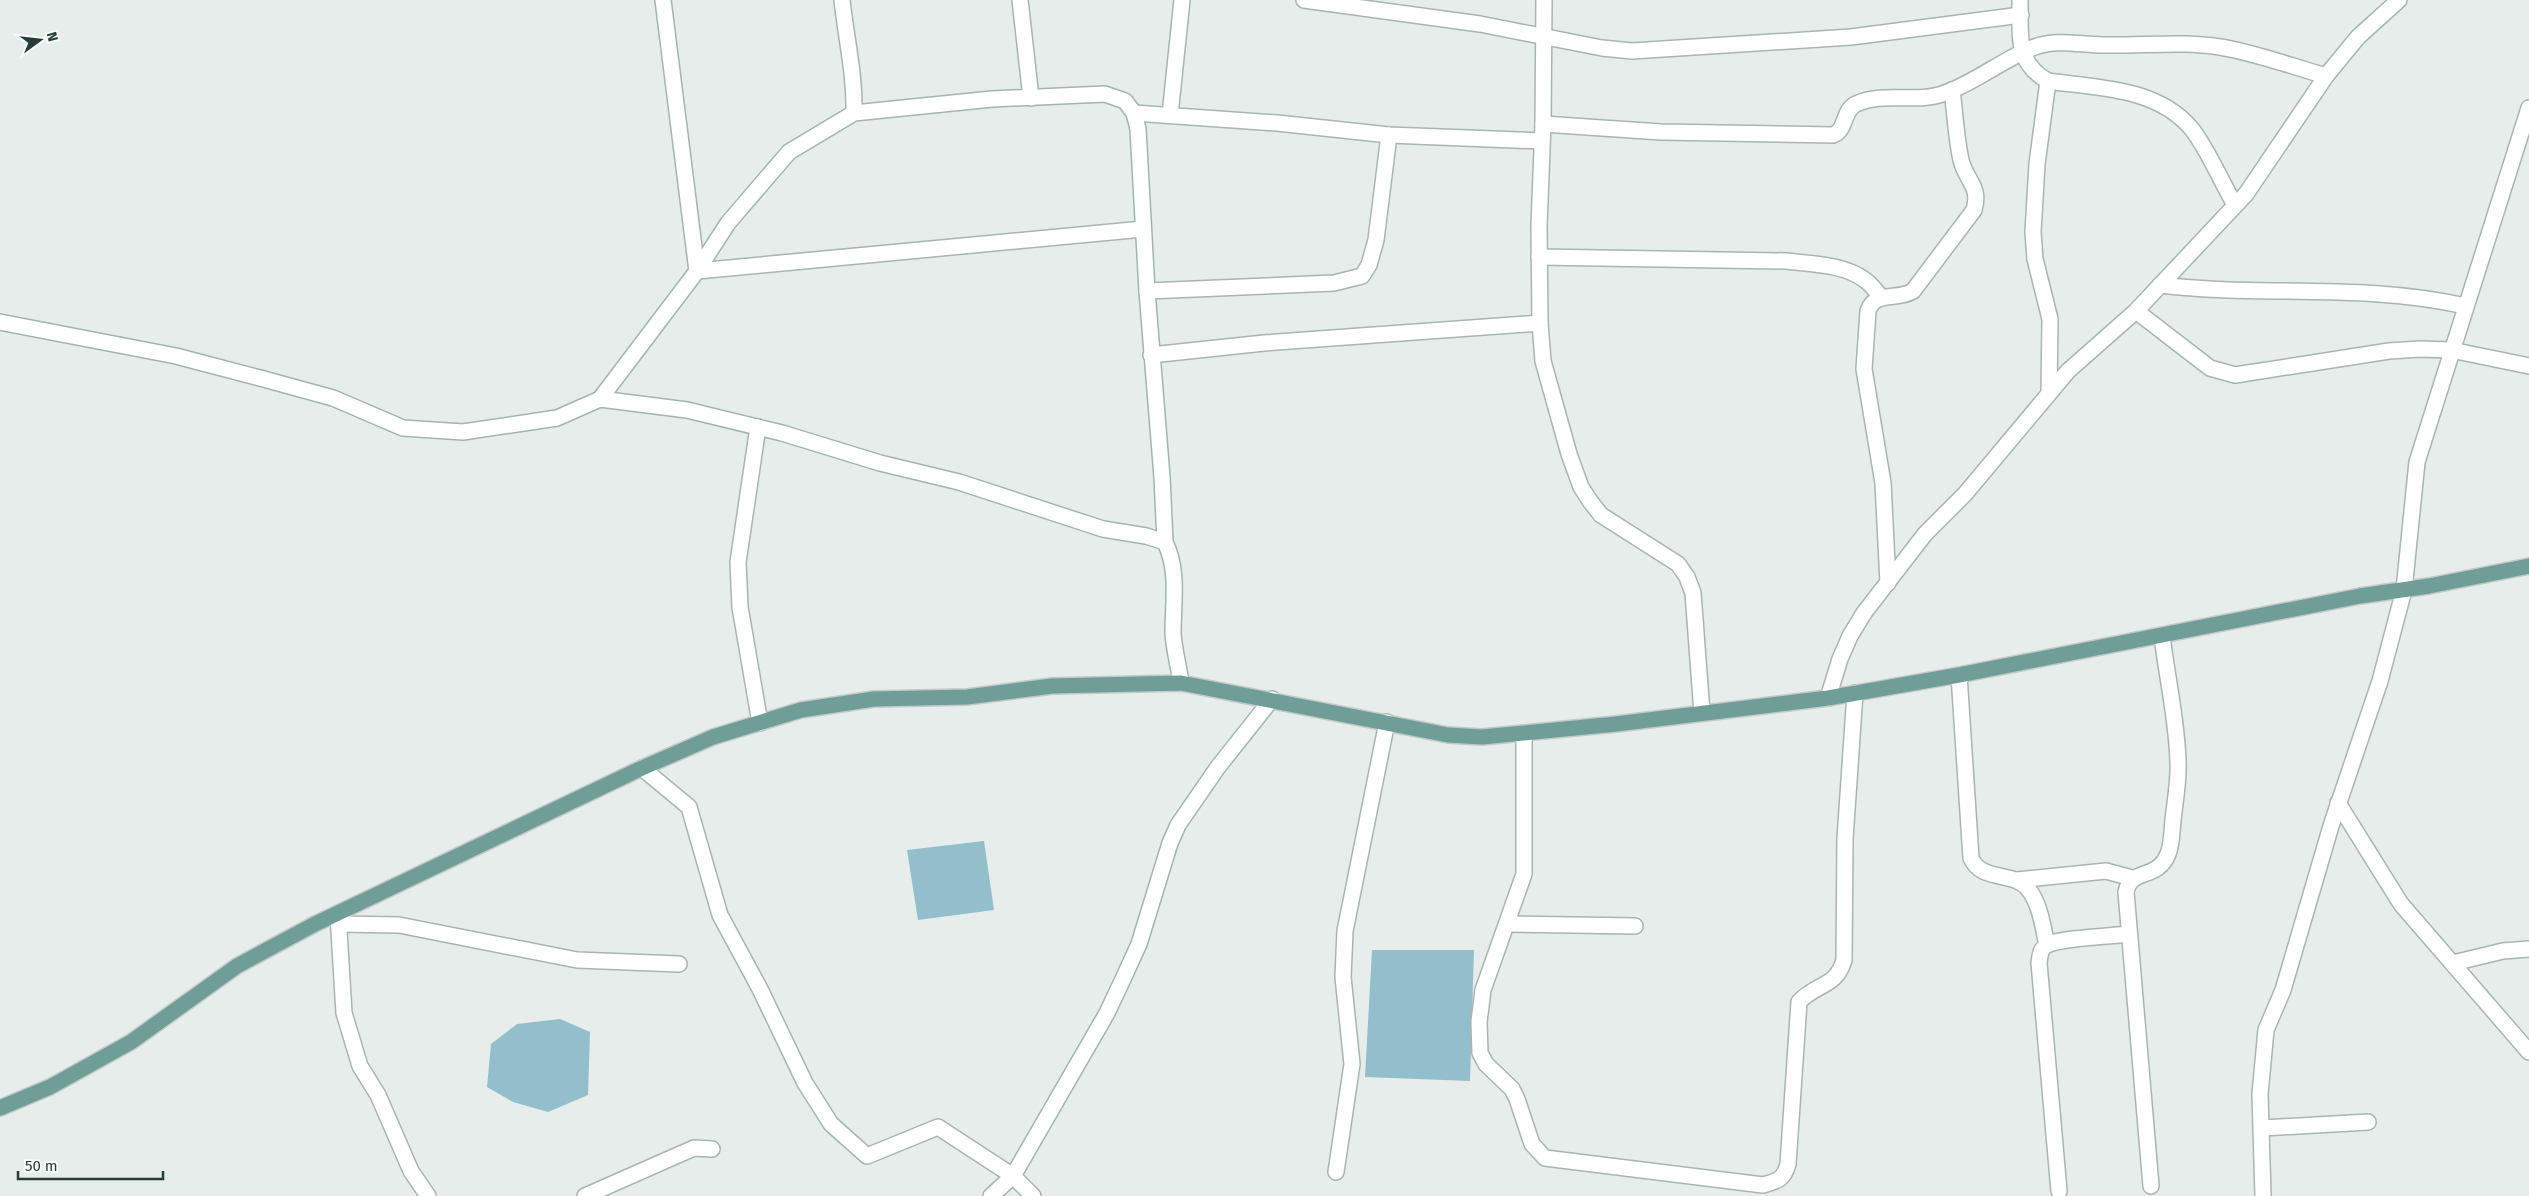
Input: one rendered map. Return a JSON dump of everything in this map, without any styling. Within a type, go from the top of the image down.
[{"type":"main road","points":[[0,1108],[50,1087],[131,1042],[237,966],[338,919],[642,768],[713,737],[802,710],[874,699],[968,697],[1052,686],[1181,683],[1272,699],[1448,735],[1482,737],[1828,698],[2162,636],[2258,615],[2529,566]]},
{"type":"street","points":[[663,0],[697,271]]},
{"type":"street","points":[[842,0],[847,53],[855,86],[854,113]]},
{"type":"street","points":[[1020,0],[1031,98]]},
{"type":"street","points":[[1170,116],[1182,0]]},
{"type":"street","points":[[1304,0],[1480,24],[1602,48],[1632,51],[1851,37],[2020,7],[2022,53],[2027,64],[2037,75],[2048,81],[2136,94],[2178,115],[2192,129],[2235,205]]},
{"type":"street","points":[[1544,0],[1539,257],[1540,323],[1545,369],[1566,445],[1581,487],[1601,515],[1678,564],[1687,577],[1693,593],[1702,713]]},
{"type":"street","points":[[1828,698],[1840,659],[1850,636],[1925,534],[1965,494],[2068,371],[2136,311],[2246,194],[2326,76],[2358,37],[2399,0]]},
{"type":"street","points":[[1543,124],[1661,132],[1824,136],[1837,134],[1841,130],[1848,110],[1855,104],[1886,98],[1925,99],[1952,90],[2022,53],[2051,42],[2103,45],[2189,44],[2221,47],[2326,76]]},
{"type":"street","points":[[2048,81],[2034,194],[2033,232],[2035,259],[2050,319],[2049,392]]},
{"type":"street","points":[[1888,583],[1883,483],[1864,369],[1868,311],[1871,304],[1881,297],[1905,296],[1913,291],[1974,210],[1977,199],[1976,191],[1961,159],[1952,90]]},
{"type":"street","points":[[0,322],[176,356],[269,380],[333,398],[403,428],[463,432],[557,418],[600,399],[697,271],[728,223],[789,152],[854,113],[1031,98],[1105,94],[1125,101],[1134,113],[1138,129],[1151,355],[1162,477],[1165,542],[1174,571],[1173,636],[1181,683]]},
{"type":"street","points":[[2263,1196],[2263,1128],[2260,1094],[2266,1030],[2282,990],[2338,803],[2380,682],[2404,590],[2417,462],[2529,108]]},
{"type":"street","points":[[1134,113],[1277,123],[1389,134],[1542,141]]},
{"type":"street","points":[[1147,291],[1334,283],[1362,276],[1369,265],[1376,240],[1389,134]]},
{"type":"street","points":[[697,271],[1143,229]]},
{"type":"street","points":[[1539,257],[1786,261],[1813,264],[1852,272],[1865,280],[1881,297]]},
{"type":"street","points":[[2160,285],[2205,290],[2402,295],[2465,306]]},
{"type":"street","points":[[2136,311],[2210,368],[2235,375],[2389,350],[2420,349],[2451,350],[2529,366]]},
{"type":"street","points":[[1151,355],[1264,343],[1540,323]]},
{"type":"street","points":[[600,399],[687,410],[758,427],[880,463],[959,482],[1103,529],[1146,536],[1165,542]]},
{"type":"street","points":[[758,427],[738,562],[740,607],[760,723]]},
{"type":"street","points":[[1959,675],[1970,858],[1974,867],[1981,872],[2017,880],[2106,871],[2132,878],[2154,871],[2162,865],[2169,852],[2178,785],[2178,761],[2162,636]]},
{"type":"street","points":[[1524,733],[1524,874],[1483,990],[1478,1022],[1480,1053],[1486,1064],[1512,1090],[1532,1144],[1546,1158],[1763,1184],[1778,1181],[1785,1174],[1788,1164],[1799,1002],[1804,996],[1832,981],[1840,973],[1844,960],[1845,839],[1855,693]]},
{"type":"street","points":[[991,1196],[1012,1176],[1107,1013],[1139,944],[1170,843],[1178,825],[1218,767],[1272,699]]},
{"type":"street","points":[[1336,1172],[1351,1083],[1352,1064],[1343,978],[1345,931],[1387,722]]},
{"type":"street","points":[[642,768],[690,807],[720,915],[760,989],[805,1083],[831,1124],[867,1156],[938,1127],[1012,1176],[1033,1196]]},
{"type":"street","points":[[2338,803],[2401,904],[2529,1052]]},
{"type":"street","points":[[2132,878],[2128,883],[2126,892],[2151,1186]]},
{"type":"street","points":[[2017,880],[2028,888],[2036,900],[2047,945]]},
{"type":"street","points":[[428,1196],[411,1170],[378,1095],[360,1066],[344,1013],[338,919],[399,925],[577,960],[679,964]]},
{"type":"street","points":[[1507,924],[1635,926]]},
{"type":"street","points":[[2059,1190],[2039,963],[2041,951],[2047,945],[2129,934]]},
{"type":"street","points":[[2453,963],[2503,952],[2529,949]]},
{"type":"street","points":[[2263,1128],[2368,1122]]},
{"type":"street","points":[[585,1196],[694,1148],[712,1149]]},
{"type":"water","points":[[984,841],[994,910],[918,920],[907,850]]},
{"type":"water","points":[[1372,950],[1474,950],[1470,1081],[1365,1077]]},
{"type":"water","points":[[560,1019],[590,1032],[588,1095],[548,1112],[513,1102],[487,1087],[491,1044],[517,1024]]}]
